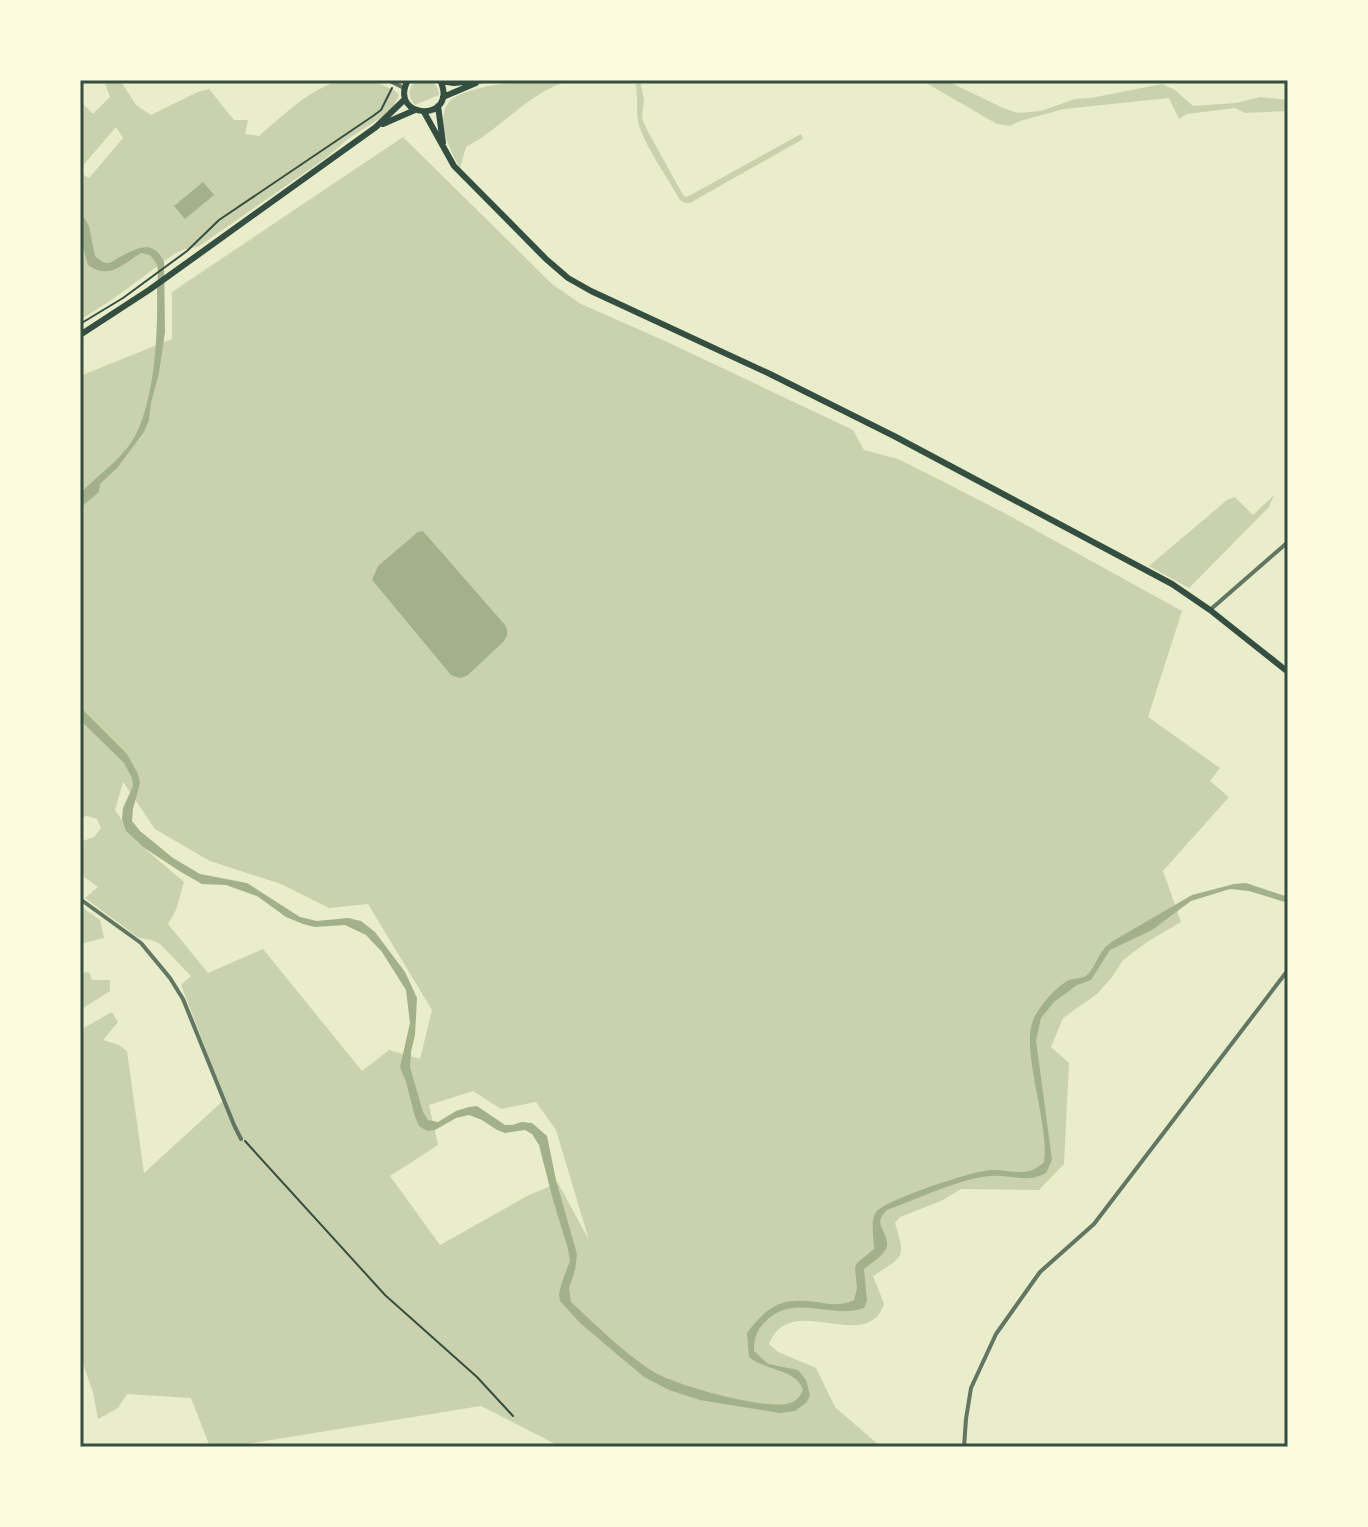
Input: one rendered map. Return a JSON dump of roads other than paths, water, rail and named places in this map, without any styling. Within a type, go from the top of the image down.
[{"type":"main road","points":[[408,80],[404,88],[405,99],[415,110],[424,112],[438,106],[443,97],[440,80]]},
{"type":"main road","points":[[440,80],[454,83],[483,80]]},
{"type":"main road","points":[[443,97],[483,80]]},
{"type":"main road","points":[[80,335],[149,290],[376,127],[405,99]]},
{"type":"main road","points":[[438,106],[444,150]]},
{"type":"main road","points":[[376,127],[415,110]]},
{"type":"main road","points":[[424,112],[454,166],[568,278],[894,436],[1185,593],[1288,672]]},
{"type":"street","points":[[388,80],[404,88]]},
{"type":"street","points":[[1210,610],[1288,542]]},
{"type":"street","points":[[80,899],[141,943],[170,978],[183,999],[241,1139]]},
{"type":"street","points":[[964,1447],[971,1388],[996,1334],[1040,1272],[1094,1224],[1288,970]]}]
